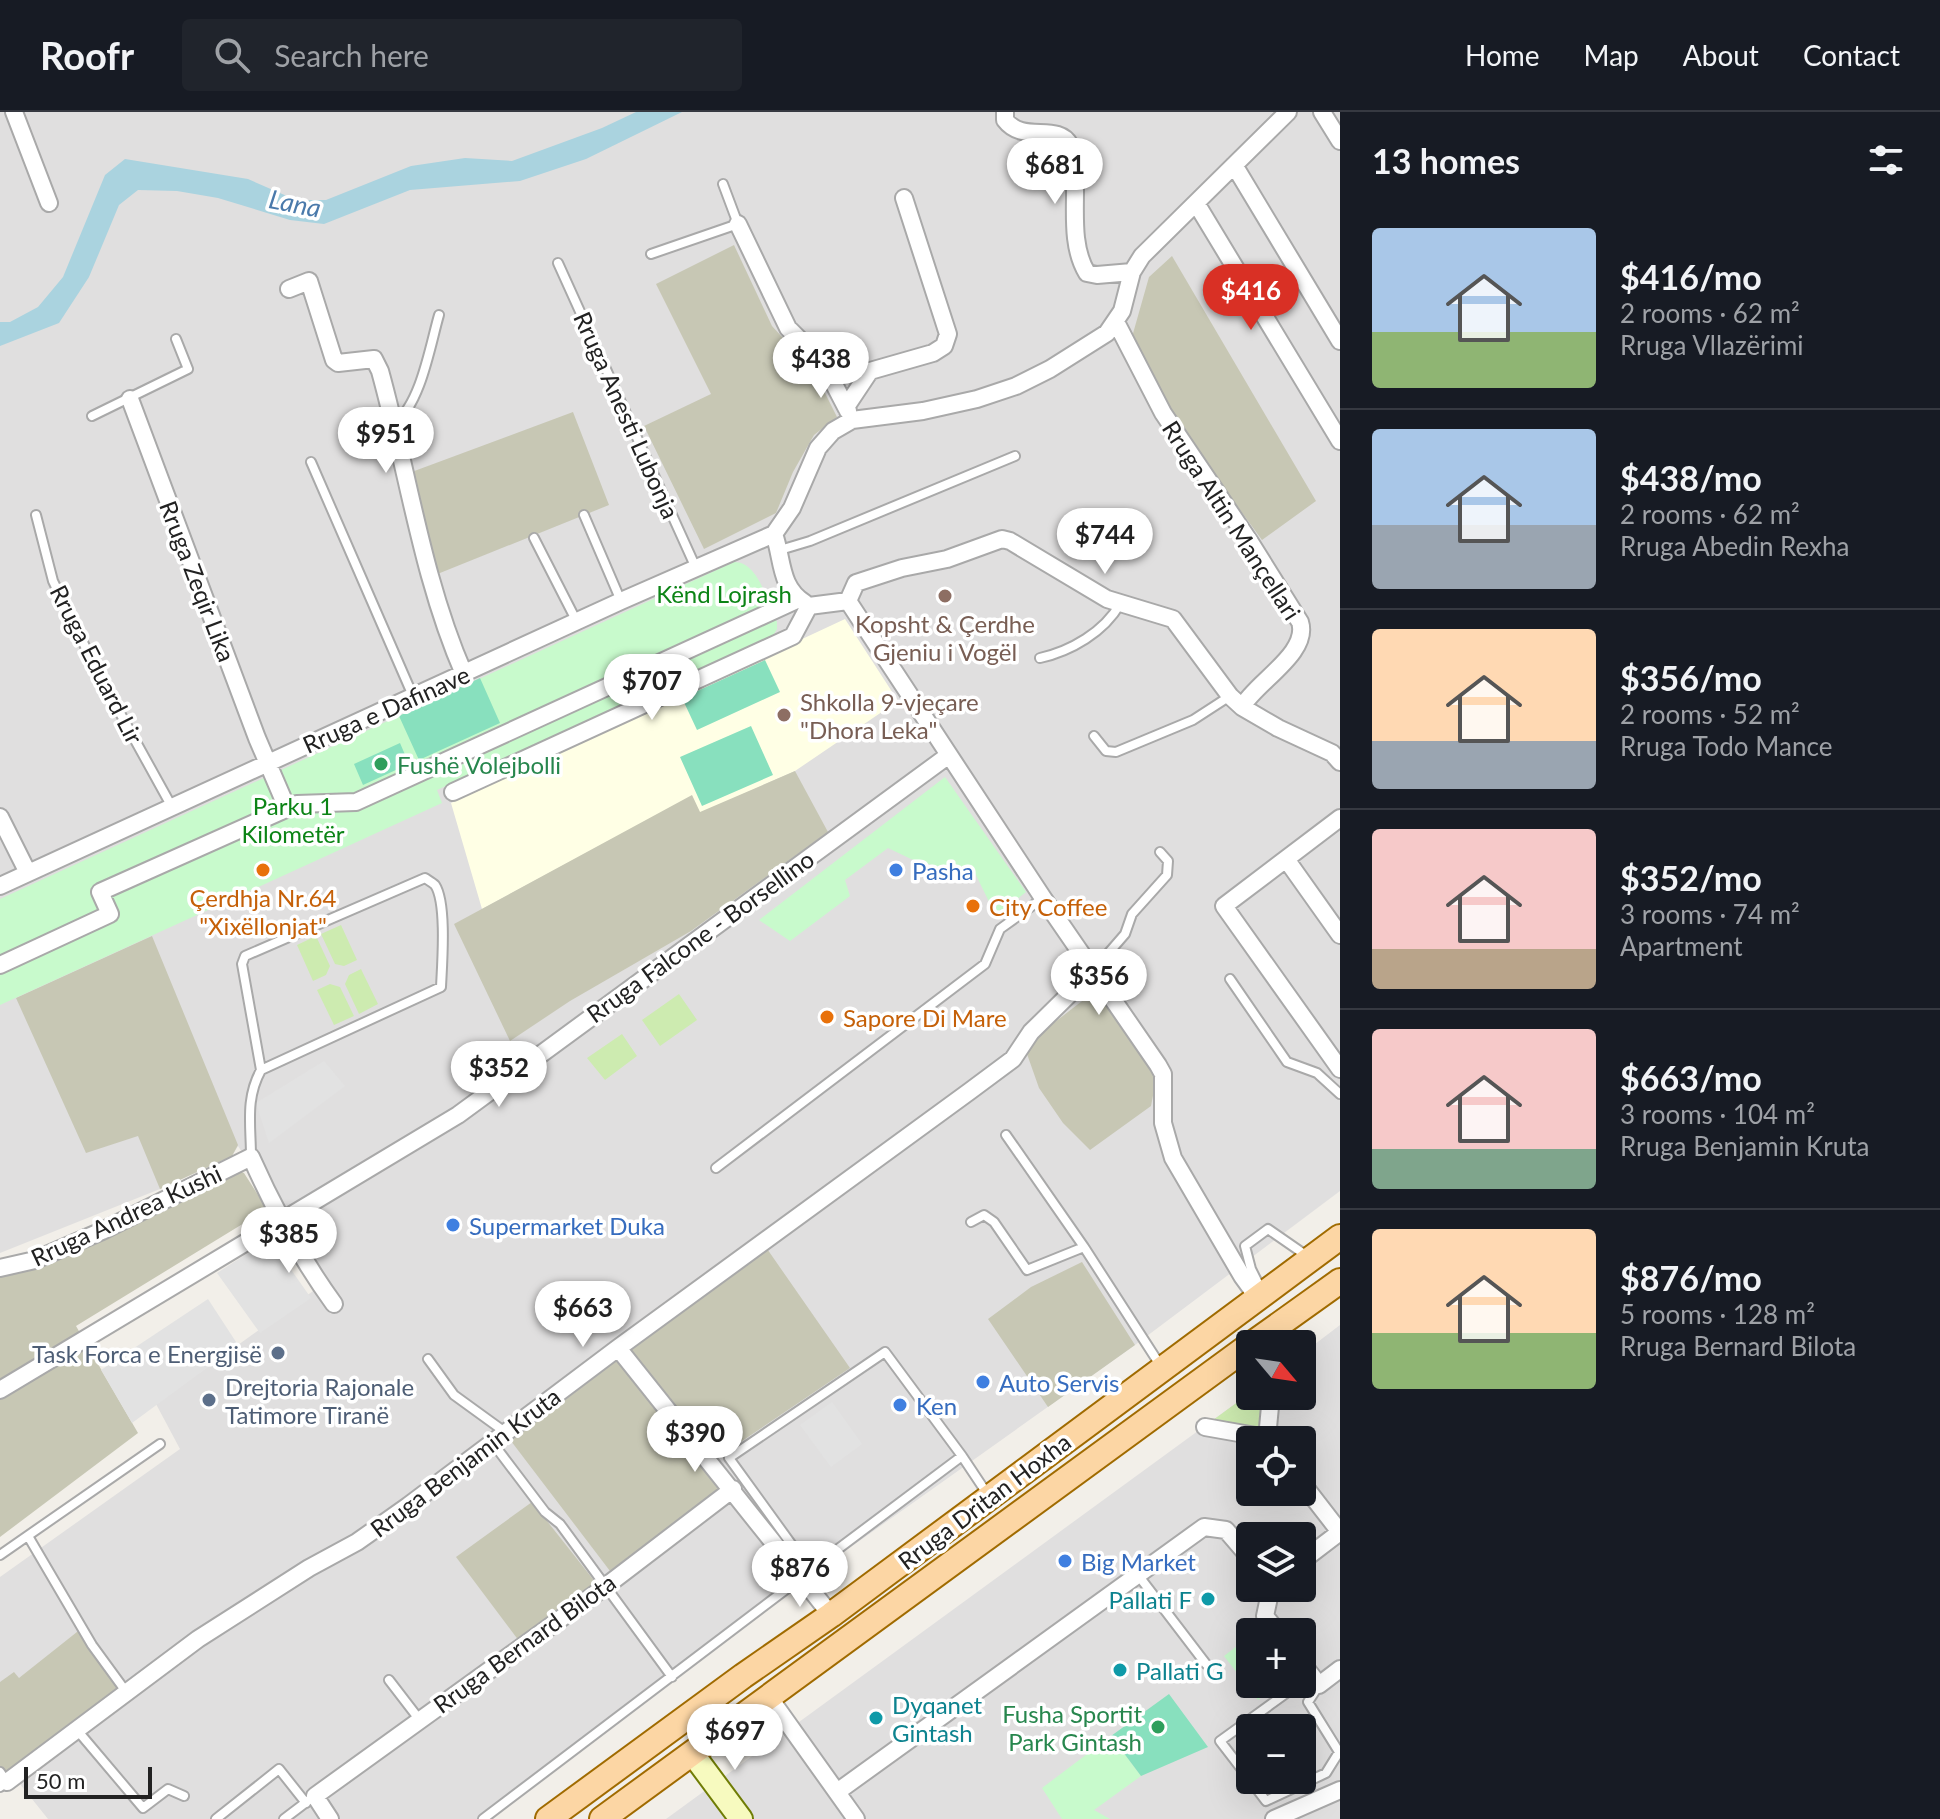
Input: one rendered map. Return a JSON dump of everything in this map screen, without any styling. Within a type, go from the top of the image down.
[{"type":"main road","name":"Rruga Dritan Hoxha","points":[[548,1819],[831,1615],[1340,1237]]},
{"type":"main road","name":"Rruga Dritan Hoxha","points":[[1275,1330],[1340,1281]]},
{"type":"main road","name":"Rruga Dritan Hoxha","points":[[602,1819],[1236,1359]]},
{"type":"main road","points":[[673,1728],[741,1819]]},
{"type":"street","points":[[14,112],[49,203]]},
{"type":"street","points":[[1005,112],[1005,120],[1015,130],[1053,133],[1069,142],[1075,172],[1079,251],[1087,273],[1132,272]]},
{"type":"street","points":[[849,414],[923,411],[977,399],[1016,386],[1095,343],[1116,322],[1122,311],[1132,272],[1142,256],[1288,112]]},
{"type":"street","points":[[1322,112],[1340,141]]},
{"type":"street","points":[[1234,165],[1340,341]]},
{"type":"street","points":[[804,602],[789,589],[777,542],[818,448],[849,414],[870,371],[933,353],[944,346],[948,334],[904,198]]},
{"type":"street","points":[[1196,203],[1340,441]]},
{"type":"street","points":[[738,224],[788,328],[823,363],[849,414]]},
{"type":"street","points":[[289,289],[309,281],[334,360],[338,363],[374,359],[394,424],[434,596],[464,674]]},
{"type":"street","name":"Rruga Altin Mançellari","points":[[1116,322],[1163,413],[1243,530],[1300,622],[1303,632],[1297,647],[1249,695],[1236,702]]},
{"type":"street","name":"Rruga Zeqir Lika","points":[[130,399],[267,763],[287,808]]},
{"type":"street","points":[[848,601],[856,583],[902,568],[947,559],[1002,539],[1022,547],[1069,578],[1120,604],[1173,619],[1236,702],[1278,728],[1332,753],[1340,762]]},
{"type":"street","name":"Rruga e Dafinave","points":[[0,886],[621,601],[696,568],[777,542]]},
{"type":"street","points":[[0,965],[110,914],[100,892],[287,808],[297,804],[356,802],[804,602],[848,601]]},
{"type":"street","points":[[848,601],[1092,972],[1163,1074],[1163,1123],[1173,1158],[1242,1276],[1261,1296]]},
{"type":"street","points":[[453,792],[793,636],[804,602]]},
{"type":"street","name":"Rruga Falcone - Borsellino","points":[[0,1390],[458,1115],[949,755]]},
{"type":"street","points":[[0,817],[28,873]]},
{"type":"street","points":[[1340,818],[1224,906],[1340,1069]]},
{"type":"street","points":[[1286,859],[1340,935]]},
{"type":"street","name":"Rruga Benjamin Kruta","points":[[2,1780],[238,1613],[357,1542],[1013,1059],[1031,1032],[1092,972]]},
{"type":"street","points":[[251,1157],[280,1221],[308,1269],[334,1304]]},
{"type":"street","name":"Rruga Andrea Kushi","points":[[0,1268],[35,1260],[89,1237],[251,1157]]},
{"type":"street","points":[[618,1348],[831,1615]]},
{"type":"street","points":[[1205,1427],[1236,1433]]},
{"type":"street","name":"Rruga Bernard Bilota","points":[[310,1799],[606,1586],[733,1489]]},
{"type":"street","points":[[1316,1501],[1340,1532],[1316,1550]]},
{"type":"street","points":[[837,1792],[1204,1527],[1226,1530],[1236,1542]]},
{"type":"street","points":[[1316,1676],[1340,1669]]},
{"type":"street","points":[[769,1697],[856,1819]]},
{"type":"street","points":[[1274,1819],[1340,1790]]},
{"type":"street","points":[[310,1799],[330,1819]]},
{"type":"lane","points":[[651,254],[738,224],[723,184]]},
{"type":"lane","name":"Rruga Anesti Lubonja","points":[[558,263],[696,568]]},
{"type":"lane","points":[[394,424],[401,418],[421,382],[439,315]]},
{"type":"lane","points":[[92,416],[188,369],[176,339]]},
{"type":"lane","points":[[777,542],[810,541],[1015,456]]},
{"type":"lane","points":[[311,462],[414,696]]},
{"type":"lane","name":"Rruga Eduard Lir","points":[[36,515],[53,581],[99,675],[172,807]]},
{"type":"lane","points":[[584,515],[621,601]]},
{"type":"lane","points":[[534,538],[577,622]]},
{"type":"lane","points":[[1040,658],[1058,654],[1094,633],[1107,623],[1120,604]]},
{"type":"lane","points":[[1094,736],[1106,751],[1116,752],[1236,702]]},
{"type":"lane","points":[[1092,972],[1125,934],[1132,914],[1167,875],[1168,861],[1160,852]]},
{"type":"lane","points":[[251,1157],[248,1106],[252,1086],[261,1070],[441,987],[444,942],[435,884],[425,878],[245,956],[242,964],[261,1070]]},
{"type":"lane","points":[[716,1168],[985,964],[1000,929],[1043,898]]},
{"type":"lane","points":[[1230,979],[1287,1062],[1317,1073],[1340,1094]]},
{"type":"lane","points":[[1006,1135],[1084,1247],[1162,1369]]},
{"type":"lane","points":[[971,1222],[984,1215],[994,1222],[1027,1270],[1084,1247]]},
{"type":"lane","points":[[1261,1296],[1245,1246],[1268,1229],[1311,1259]]},
{"type":"lane","points":[[962,1456],[810,1570],[729,1458],[885,1352],[962,1456],[989,1495]]},
{"type":"lane","points":[[428,1359],[454,1395],[499,1437],[545,1512],[560,1524],[672,1677]]},
{"type":"lane","points":[[0,1555],[160,1444]]},
{"type":"lane","points":[[28,1536],[92,1645],[127,1693]]},
{"type":"lane","points":[[1137,1574],[1206,1664]]},
{"type":"lane","points":[[483,1819],[801,1577]]},
{"type":"lane","points":[[389,1680],[419,1719]]},
{"type":"lane","points":[[1257,1714],[1279,1698]]},
{"type":"lane","points":[[1316,1715],[1339,1752],[1326,1773],[1316,1778]]},
{"type":"lane","points":[[77,1729],[143,1808],[168,1789],[184,1796]]},
{"type":"lane","points":[[1236,1729],[1220,1741],[1236,1762]]},
{"type":"lane","points":[[216,1819],[279,1769],[310,1799]]},
{"type":"lane","points":[[1261,1794],[1266,1801],[1281,1794]]},
{"type":"lane","name":"Rruga Bernard Bilota","points":[[284,1819],[310,1799]]},
{"type":"shaded area","points":[[0,112],[1340,112],[1340,1191],[1135,1345],[720,1640],[483,1819],[48,1819],[0,1759],[0,1577],[180,1449],[156,1404],[327,1281],[238,1146],[232,1156],[160,1189],[0,1253]]},
{"type":"shaded area","points":[[734,245],[772,326],[815,373],[837,417],[814,435],[793,472],[776,513],[704,549],[644,426],[711,394],[656,284]]},
{"type":"shaded area","points":[[1172,256],[1316,501],[1262,540],[1170,414],[1132,337],[1149,277]]},
{"type":"shaded area","points":[[573,412],[609,505],[435,575],[409,473]]},
{"type":"shaded area","points":[[845,619],[898,701],[795,771],[700,813],[692,796],[482,909],[451,803]]},
{"type":"shaded area","points":[[795,771],[828,832],[691,931],[570,1001],[510,1041],[454,924],[692,795],[700,812]]},
{"type":"shaded area","points":[[152,936],[238,1145],[232,1156],[160,1189],[138,1136],[86,1153],[16,998]]},
{"type":"shaded area","points":[[1095,991],[1157,1075],[1151,1106],[1090,1150],[1063,1123],[1039,1088],[1027,1054],[1033,1039]]},
{"type":"shaded area","points":[[324,1061],[345,1086],[269,1143],[256,1103]]},
{"type":"shaded area","points":[[235,1169],[244,1173],[267,1209],[76,1326],[138,1433],[0,1537],[0,1273]]},
{"type":"shaded area","points":[[763,1243],[850,1368],[714,1460],[618,1348]]},
{"type":"shaded area","points":[[262,1244],[273,1244],[311,1298],[260,1333],[217,1273]]},
{"type":"shaded area","points":[[1082,1262],[1135,1345],[1048,1407],[988,1319],[1031,1287]]},
{"type":"shaded area","points":[[208,1299],[238,1345],[132,1423],[101,1370]]},
{"type":"shaded area","points":[[1340,1325],[1340,1819],[666,1819],[1236,1403],[1236,1410],[1316,1410],[1316,1343]]},
{"type":"shaded area","points":[[620,1358],[721,1487],[610,1571],[511,1441]]},
{"type":"shaded area","points":[[832,1402],[862,1444],[831,1467],[800,1425]]},
{"type":"shaded area","points":[[532,1502],[596,1583],[519,1641],[456,1557]]},
{"type":"shaded area","points":[[82,1628],[127,1693],[7,1782],[0,1772],[0,1682],[14,1672],[19,1678]]},
{"type":"green space","name":"Parku 1 Kilometër","points":[[734,562],[750,569],[761,584],[777,622],[771,639],[437,790],[442,803],[0,1005],[0,899]]},
{"type":"green space","points":[[765,660],[780,692],[697,730],[682,698]]},
{"type":"green space","points":[[480,678],[500,723],[419,760],[399,716]]},
{"type":"green space","points":[[751,726],[773,775],[702,806],[680,757]]},
{"type":"green space","name":"Fushë Volejbolli","points":[[400,743],[409,764],[363,785],[354,764]]},
{"type":"green space","points":[[945,777],[1026,892],[996,916],[973,869],[953,871],[911,859],[888,848],[845,880],[850,896],[790,941],[759,920]]},
{"type":"green space","points":[[341,925],[357,960],[344,966],[335,964],[321,934]]},
{"type":"green space","points":[[316,936],[330,966],[326,975],[313,981],[297,945]]},
{"type":"green space","points":[[361,969],[378,1004],[359,1014],[345,984],[349,975]]},
{"type":"green space","points":[[330,984],[340,987],[354,1016],[334,1025],[317,990]]},
{"type":"green space","points":[[679,994],[697,1020],[660,1046],[642,1020]]},
{"type":"green space","points":[[622,1034],[637,1056],[605,1080],[587,1058]]},
{"type":"green space","points":[[1236,1403],[1236,1410],[1261,1410],[1259,1426],[1236,1427],[1209,1423]]},
{"type":"green space","points":[[1236,1647],[1236,1672],[1224,1656]]},
{"type":"green space","name":"Fusha Sportit Park Gintash","points":[[1169,1694],[1208,1747],[1141,1776],[1111,1736]]},
{"type":"green space","points":[[1111,1736],[1141,1776],[1094,1810],[1110,1819],[1062,1819],[1042,1788]]},
{"type":"water","name":"Lana","points":[[636,112],[682,112],[586,159],[520,181],[410,190],[324,224],[290,220],[218,198],[177,191],[138,190],[119,205],[89,277],[59,323],[0,346],[0,322],[10,322],[38,307],[63,277],[105,175],[125,159],[248,179],[296,200],[326,200],[411,166],[465,158],[512,161]]},
{"type":"place","name":"Kopsht & Çerdhe Gjeniu i Vogël","points":[[945,596]]},
{"type":"place","name":"Shkolla 9-vjeçare \"Dhora Leka\"","points":[[784,715]]},
{"type":"place","name":"Fushë Volejbolli","points":[[381,764]]},
{"type":"place","name":"Çerdhja Nr.64 \"Xixëllonjat\"","points":[[263,870]]},
{"type":"place","name":"Pasha","points":[[896,870]]},
{"type":"place","name":"City Coffee","points":[[973,906]]},
{"type":"place","name":"Sapore Di Mare","points":[[827,1017]]},
{"type":"place","name":"Supermarket Duka","points":[[453,1225]]},
{"type":"place","name":"Task Forca e Energjisë","points":[[278,1353]]},
{"type":"place","name":"Auto Servis","points":[[983,1382]]},
{"type":"place","name":"Drejtoria Rajonale Tatimore Tiranë","points":[[209,1400]]},
{"type":"place","name":"Ken","points":[[900,1405]]},
{"type":"place","name":"Big Market","points":[[1065,1561]]},
{"type":"place","name":"Pallati F","points":[[1208,1599]]},
{"type":"place","name":"Pallati G","points":[[1120,1670]]},
{"type":"place","name":"Dyqanet Gintash","points":[[876,1718]]},
{"type":"place","name":"Fusha Sportit Park Gintash","points":[[1158,1727]]},
{"type":"park label","name":"Kënd Lojrash","points":[[724,593]]}]
